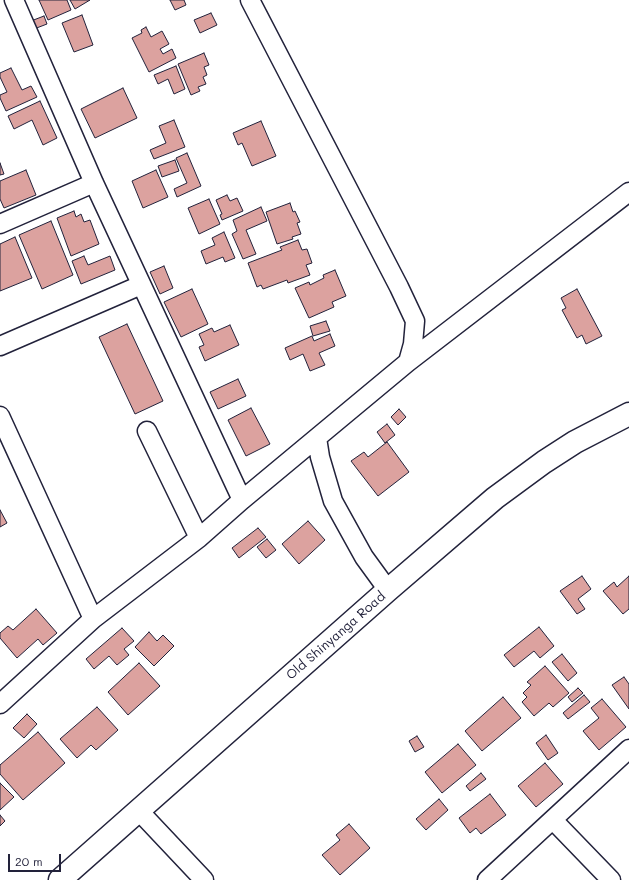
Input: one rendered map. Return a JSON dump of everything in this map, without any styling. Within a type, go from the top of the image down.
[{"type":"main road","name":"Old Shinyanga Road","points":[[60,880],[388,590],[495,498],[544,462],[575,442],[629,414]]},
{"type":"street","points":[[14,0],[94,184],[242,500]]},
{"type":"street","points":[[250,0],[399,287],[415,321],[413,344],[408,362]]},
{"type":"street","points":[[0,224],[94,184]]},
{"type":"street","points":[[0,704],[93,619],[199,538],[242,500],[408,362],[629,192]]},
{"type":"street","points":[[0,346],[141,285]]},
{"type":"street","points":[[2,425],[93,619]]},
{"type":"street","points":[[148,431],[199,538]]},
{"type":"street","points":[[317,438],[320,457],[333,502],[364,557],[388,590]]},
{"type":"street","points":[[487,880],[629,749]]},
{"type":"street","points":[[139,811],[204,880]]},
{"type":"street","points":[[553,820],[612,880]]},
{"type":"building","points":[[39,0],[67,0],[71,10],[48,20]]},
{"type":"building","points":[[70,0],[90,0],[75,9]]},
{"type":"building","points":[[170,0],[184,0],[186,5],[175,10]]},
{"type":"building","points":[[211,13],[217,25],[200,33],[194,20]]},
{"type":"building","points":[[82,15],[93,45],[74,52],[62,23]]},
{"type":"building","points":[[44,16],[47,24],[34,29],[31,21]]},
{"type":"building","points":[[146,27],[151,37],[162,31],[169,44],[160,49],[163,54],[172,49],[176,58],[149,72],[132,38],[142,33],[141,30]]},
{"type":"building","points":[[204,53],[209,65],[204,67],[207,75],[203,77],[206,84],[198,87],[200,91],[191,95],[178,64]]},
{"type":"building","points":[[176,66],[185,89],[174,94],[168,79],[158,84],[154,75]]},
{"type":"building","points":[[11,68],[22,90],[31,86],[37,97],[6,111],[0,95],[7,92],[0,77],[0,73]]},
{"type":"building","points":[[123,88],[137,118],[95,138],[81,109]]},
{"type":"building","points":[[40,101],[57,138],[43,145],[32,120],[14,129],[8,116]]},
{"type":"building","points":[[174,120],[185,147],[154,159],[150,150],[166,143],[159,126]]},
{"type":"building","points":[[261,121],[276,156],[252,166],[242,143],[238,145],[233,133]]},
{"type":"building","points":[[187,153],[201,186],[177,197],[174,189],[187,183],[176,158]]},
{"type":"building","points":[[175,160],[179,171],[162,177],[158,166]]},
{"type":"building","points":[[0,163],[4,174],[0,175]]},
{"type":"building","points":[[26,170],[36,195],[4,208],[0,199],[0,181]]},
{"type":"building","points":[[156,170],[168,197],[143,208],[132,181]]},
{"type":"building","points":[[227,195],[230,201],[237,198],[243,211],[222,220],[220,215],[222,214],[216,200]]},
{"type":"building","points":[[209,199],[220,224],[199,234],[188,208]]},
{"type":"building","points":[[290,203],[293,212],[295,211],[300,222],[297,223],[301,234],[292,237],[293,239],[277,244],[266,212]]},
{"type":"building","points":[[261,207],[267,221],[246,230],[256,254],[243,259],[232,234],[237,231],[233,220]]},
{"type":"building","points":[[74,211],[76,217],[81,214],[84,222],[90,220],[99,244],[71,256],[57,218]]},
{"type":"building","points":[[51,221],[73,275],[42,289],[19,235]]},
{"type":"building","points":[[224,232],[235,258],[225,262],[223,257],[206,264],[201,251],[215,245],[212,238]]},
{"type":"building","points":[[15,237],[32,278],[0,291],[0,244]]},
{"type":"building","points":[[298,240],[302,250],[307,249],[312,263],[306,265],[310,275],[288,283],[287,280],[263,289],[261,285],[257,287],[248,263],[282,250],[280,247]]},
{"type":"building","points":[[84,256],[88,265],[110,256],[115,270],[81,284],[72,261]]},
{"type":"building","points":[[164,266],[173,288],[160,294],[150,272]]},
{"type":"building","points":[[335,270],[346,296],[332,302],[334,307],[309,318],[295,288],[309,282],[310,285],[324,278],[323,275]]},
{"type":"building","points":[[192,289],[208,324],[181,337],[164,302]]},
{"type":"building","points":[[577,289],[602,336],[586,344],[582,335],[577,338],[562,310],[566,308],[561,298]]},
{"type":"building","points":[[326,321],[330,331],[313,336],[310,326]]},
{"type":"building","points":[[127,324],[163,401],[135,414],[99,337]]},
{"type":"building","points":[[230,325],[239,345],[205,361],[199,347],[204,345],[199,334],[212,328],[214,332]]},
{"type":"building","points":[[330,334],[335,346],[319,353],[325,365],[310,371],[303,354],[290,360],[285,348],[312,336],[314,341]]},
{"type":"building","points":[[238,379],[246,396],[218,409],[210,392]]},
{"type":"building","points":[[251,408],[270,444],[246,456],[228,420]]},
{"type":"building","points":[[399,409],[406,417],[398,425],[391,417]]},
{"type":"building","points":[[387,424],[395,435],[385,443],[377,432]]},
{"type":"building","points":[[387,442],[409,472],[378,496],[351,461],[364,452],[368,457]]},
{"type":"building","points":[[0,510],[7,523],[0,527]]},
{"type":"building","points":[[308,521],[325,540],[299,564],[282,544]]},
{"type":"building","points":[[258,528],[266,537],[239,558],[232,548]]},
{"type":"building","points":[[267,539],[276,550],[266,558],[257,547]]},
{"type":"building","points":[[582,576],[591,589],[578,599],[585,609],[577,614],[560,591]]},
{"type":"building","points":[[629,576],[629,609],[623,614],[603,591],[614,582],[617,587]]},
{"type":"building","points":[[36,609],[57,633],[43,645],[38,639],[17,658],[0,638],[0,633],[8,626],[13,630]]},
{"type":"building","points":[[539,627],[554,646],[540,658],[534,651],[514,667],[504,655]]},
{"type":"building","points":[[122,628],[134,641],[124,649],[129,655],[117,665],[109,656],[94,669],[86,659]]},
{"type":"building","points":[[149,632],[157,641],[163,635],[174,646],[154,666],[135,647]]},
{"type":"building","points":[[562,654],[577,673],[568,681],[552,662]]},
{"type":"building","points":[[139,663],[160,686],[128,715],[108,692]]},
{"type":"building","points":[[545,666],[569,693],[553,707],[549,703],[534,716],[522,702],[527,697],[523,693],[531,685],[527,682]]},
{"type":"building","points":[[624,677],[629,684],[629,709],[612,685]]},
{"type":"building","points":[[578,688],[583,693],[572,702],[568,697]]},
{"type":"building","points":[[584,695],[590,702],[568,719],[563,713]]},
{"type":"building","points":[[503,697],[521,718],[482,751],[465,731]]},
{"type":"building","points":[[602,699],[626,727],[599,750],[583,731],[599,718],[591,708]]},
{"type":"building","points":[[97,707],[118,730],[96,750],[91,745],[77,758],[60,739]]},
{"type":"building","points":[[27,714],[37,724],[24,738],[13,728]]},
{"type":"building","points":[[38,732],[65,763],[23,800],[0,774],[0,765]]},
{"type":"building","points":[[546,735],[558,753],[548,760],[536,743]]},
{"type":"building","points":[[417,736],[424,747],[415,752],[409,741]]},
{"type":"building","points":[[458,744],[476,765],[442,793],[425,772]]},
{"type":"building","points":[[545,763],[563,784],[536,807],[518,786]]},
{"type":"building","points":[[481,773],[486,779],[470,791],[466,786]]},
{"type":"building","points":[[0,783],[14,797],[0,810]]},
{"type":"building","points":[[490,794],[506,815],[481,834],[476,828],[470,833],[459,818]]},
{"type":"building","points":[[439,799],[448,810],[426,830],[416,819]]},
{"type":"building","points":[[0,815],[5,821],[0,826]]},
{"type":"building","points":[[349,824],[370,848],[340,875],[322,855],[340,840],[336,835]]}]
